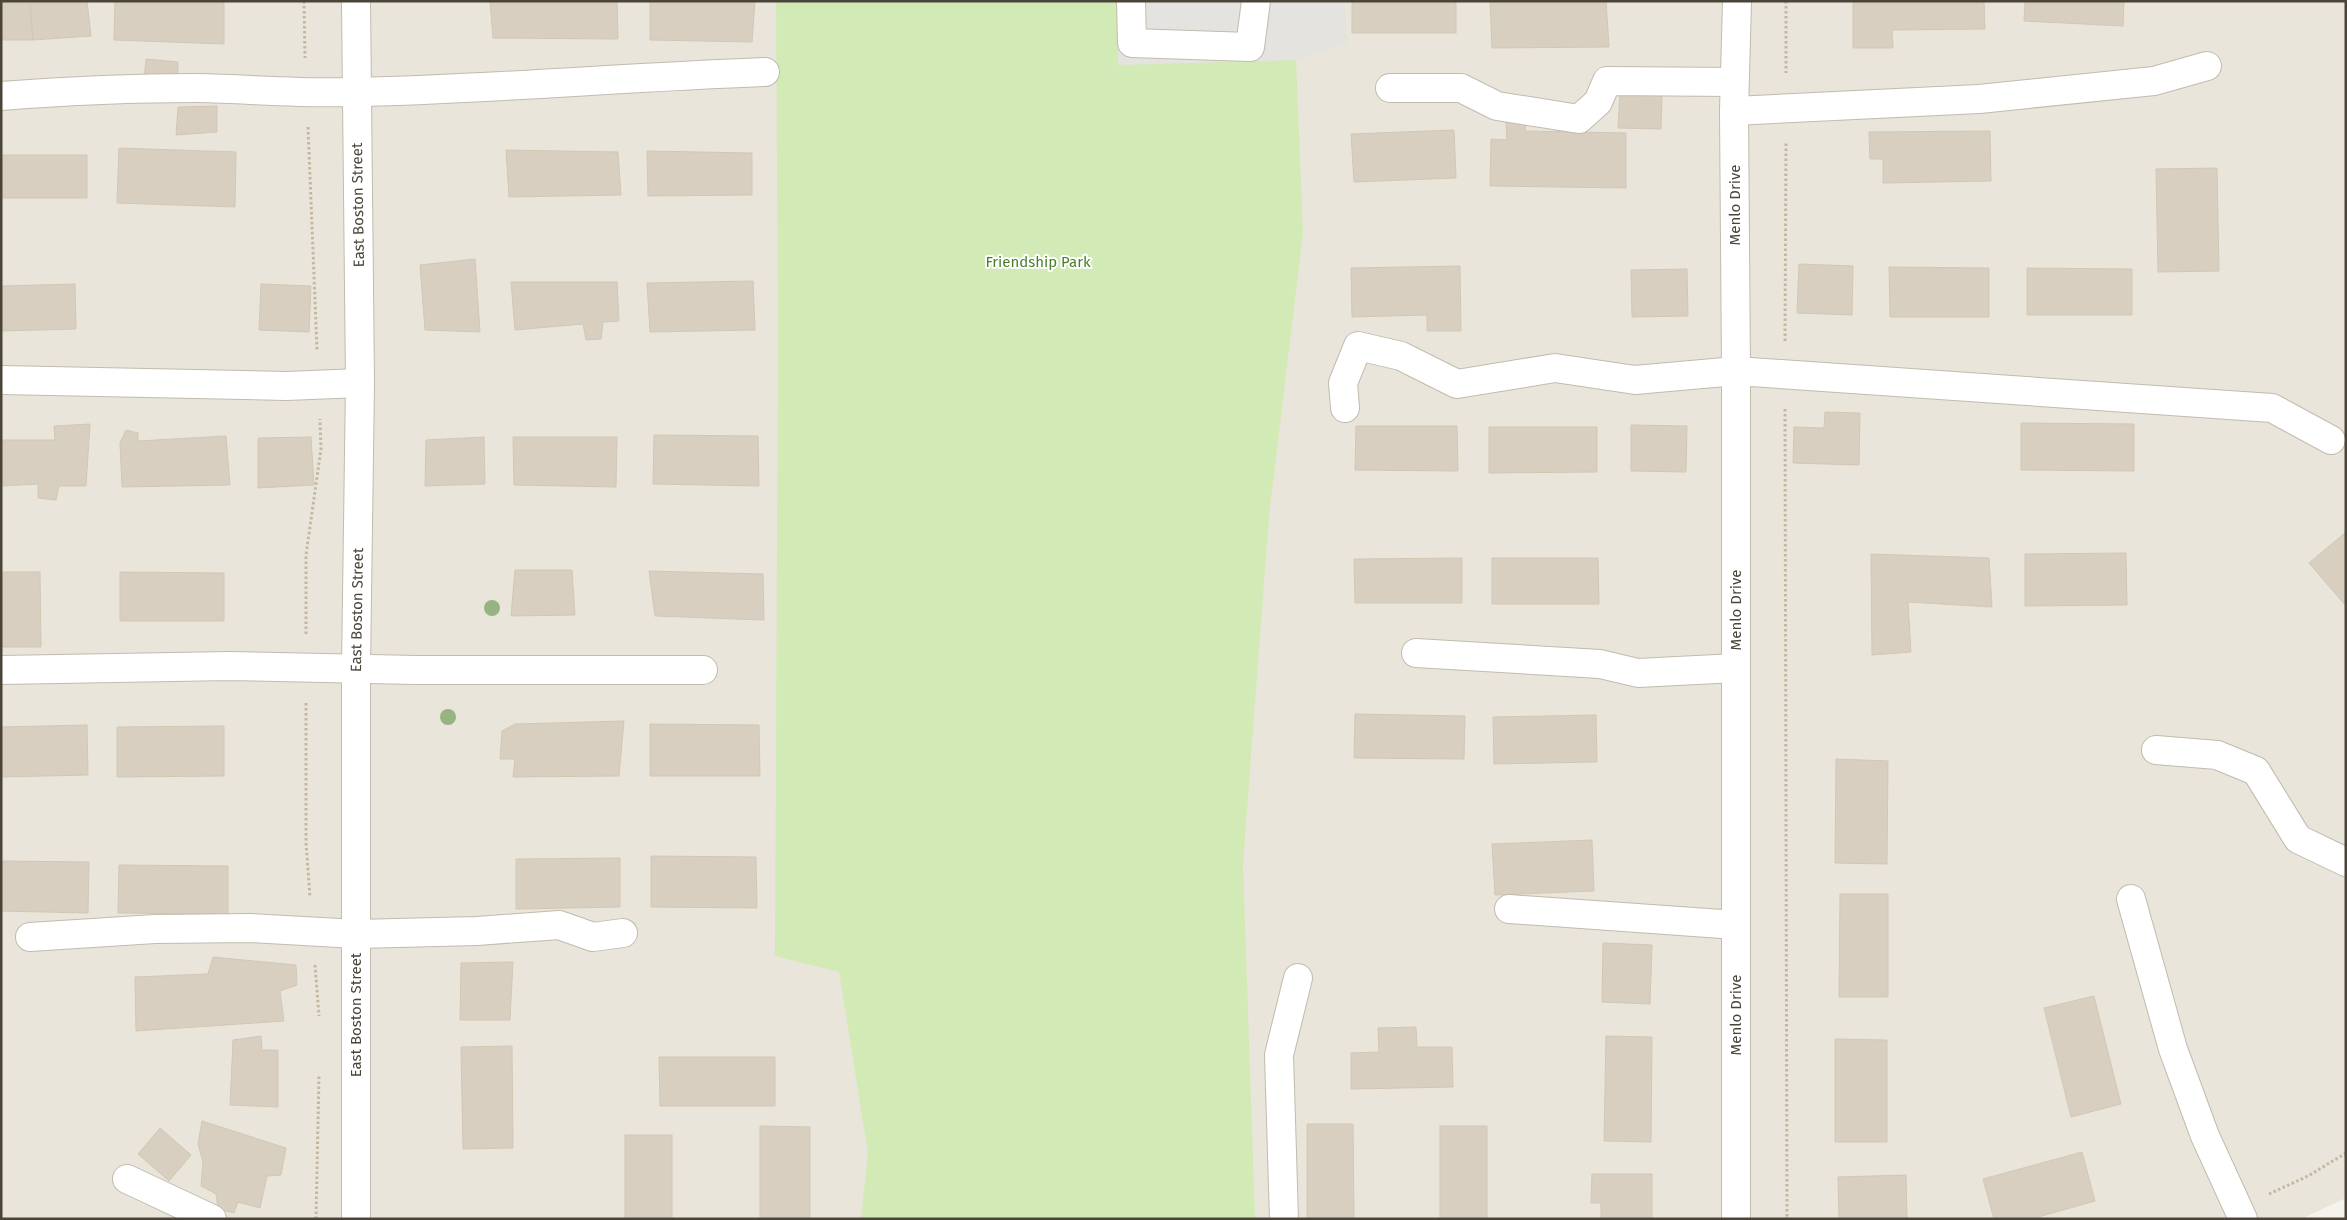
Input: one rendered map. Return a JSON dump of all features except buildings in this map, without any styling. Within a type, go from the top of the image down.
[{"type":"street","name":"East Boston Street","points":[[356,1],[360,383],[356,668],[356,1219]]},
{"type":"street","points":[[1131,1],[1132,43],[1250,47],[1256,1]]},
{"type":"street","name":"Menlo Drive","points":[[1736,1219],[1734,82],[1737,1]]},
{"type":"street","points":[[1734,111],[1979,99],[2154,81],[2207,66]]},
{"type":"street","points":[[1,96],[92,90],[197,88],[356,92],[529,86],[687,75],[765,72]]},
{"type":"street","points":[[1390,88],[1461,88],[1497,106],[1579,119],[1598,102],[1607,81],[1734,82]]},
{"type":"street","points":[[1345,408],[1343,382],[1358,346],[1401,356],[1457,384],[1555,368],[1635,380],[1736,371],[2272,408],[2331,440]]},
{"type":"street","points":[[1,380],[286,386],[360,383]]},
{"type":"street","points":[[1416,653],[1600,664],[1638,673],[1736,668]]},
{"type":"street","points":[[1,670],[230,666],[703,670]]},
{"type":"street","points":[[2156,750],[2217,755],[2256,771],[2298,839],[2346,862]]},
{"type":"street","points":[[2131,899],[2147,950],[2173,1049],[2205,1136],[2241,1213]]},
{"type":"street","points":[[1509,909],[1736,925]]},
{"type":"street","points":[[30,937],[155,929],[251,928],[357,934],[477,931],[559,926],[593,937],[623,933]]},
{"type":"street","points":[[1284,1219],[1278,1055],[1298,978]]},
{"type":"street","points":[[127,1179],[212,1219]]},
{"type":"path","points":[[304,1],[321,449],[306,555],[306,843],[319,1017]]},
{"type":"path","points":[[1786,1],[1784,576],[1787,1219]]},
{"type":"path","points":[[316,1219],[318,1074]]},
{"type":"path","points":[[2241,1213],[2346,1153]]},
{"type":"shaded area","points":[[1,1],[2346,1],[2346,1198],[2301,1219],[1,1219]]},
{"type":"shaded area","points":[[1119,1],[1344,1],[1347,43],[1296,60],[1118,65]]},
{"type":"green space","name":"Friendship Park","points":[[776,1],[1344,1],[1347,43],[1296,60],[1303,233],[1269,516],[1243,864],[1255,1219],[861,1219],[868,1153],[839,972],[775,956],[778,333]]}]
